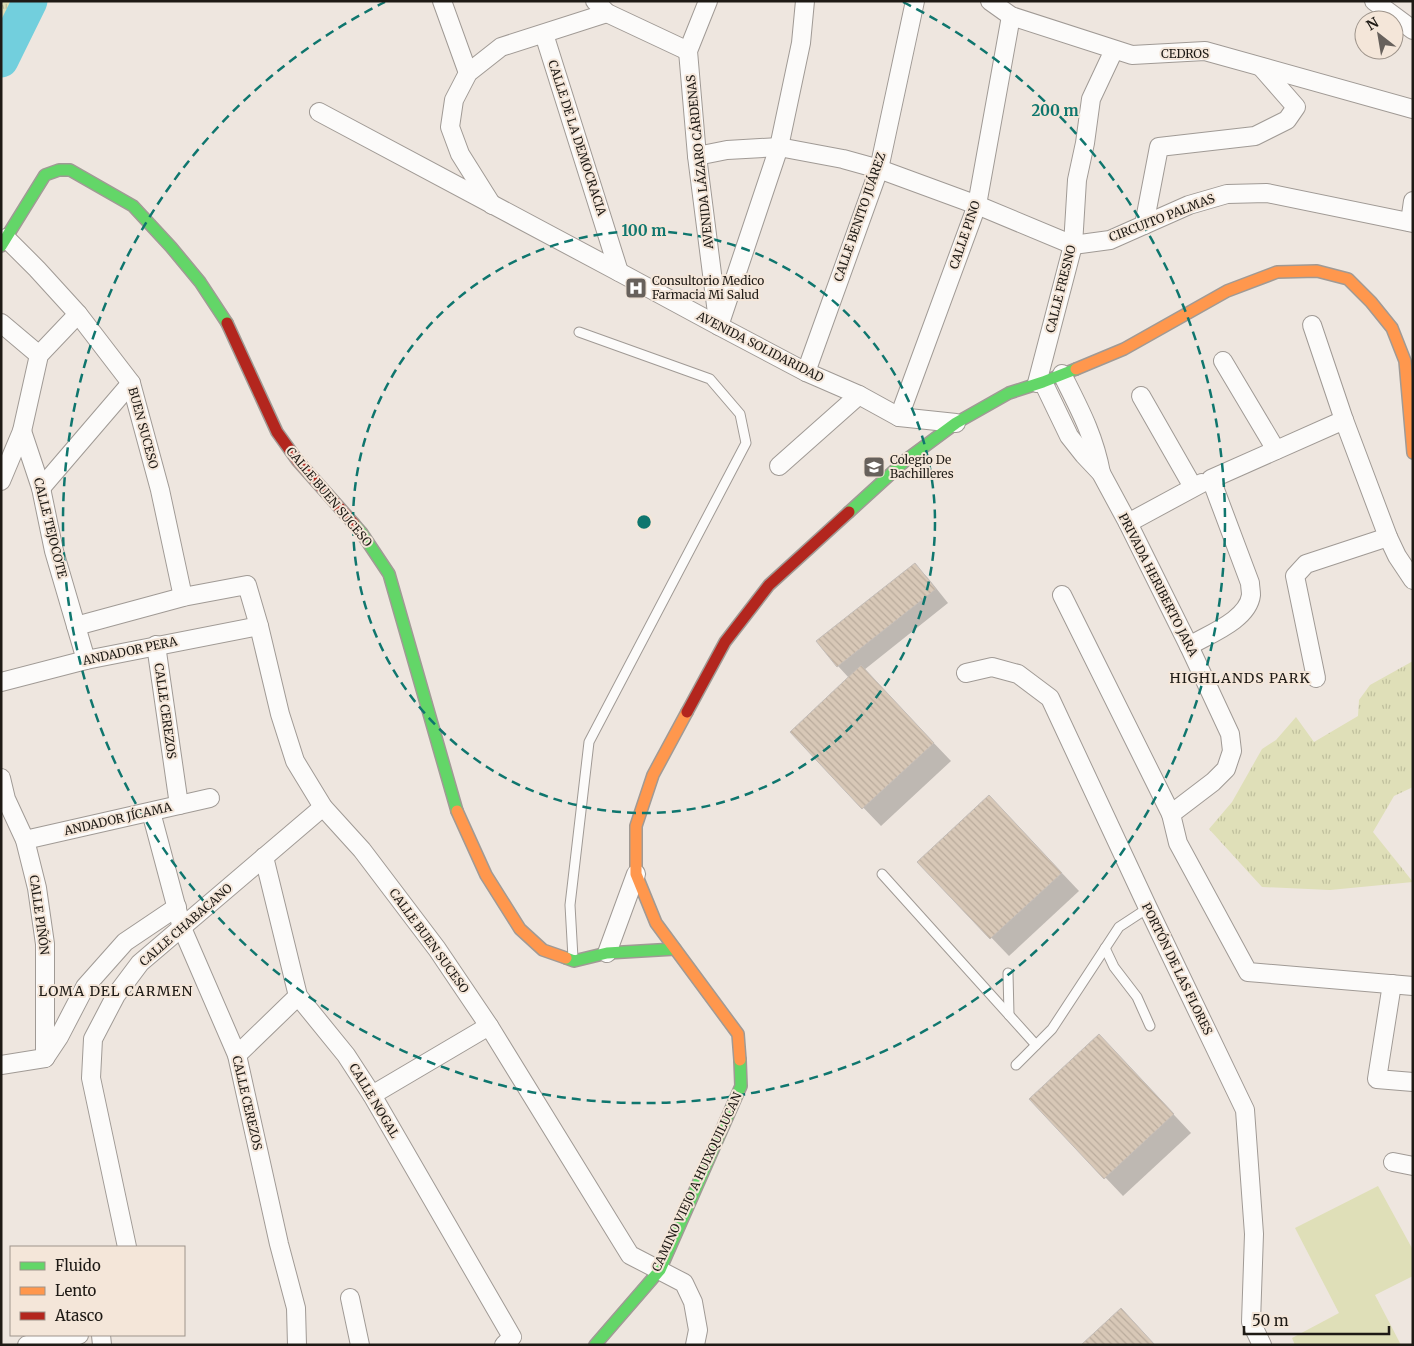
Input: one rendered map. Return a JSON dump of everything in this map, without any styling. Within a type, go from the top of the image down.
[{"type":"main road","name":"CALLE BUEN SUCESO","points":[[4,242],[45,175],[59,170],[70,170],[133,206],[200,282],[224,317],[277,432],[297,460],[360,532],[389,574],[454,804],[486,875],[520,929],[543,950],[574,961]]},
{"type":"main road","name":"CAMINO VIEJO A HUIXQUILUCAN","points":[[595,1345],[660,1270],[741,1086],[738,1034],[656,923],[636,874],[636,826],[653,775],[725,642],[769,585],[906,460],[956,423],[1009,393],[1040,383],[1124,349],[1227,291],[1277,272],[1317,270],[1348,279],[1372,302],[1392,328],[1405,361],[1413,453]]},
{"type":"main road","points":[[574,961],[606,952],[676,949]]},
{"type":"street","points":[[442,1],[468,73]]},
{"type":"street","name":"AVENIDA LÁZARO CÁRDENAS","points":[[708,1],[688,51],[697,156],[718,326]]},
{"type":"street","points":[[718,326],[779,147],[800,43],[804,1]]},
{"type":"street","name":"CALLE BENITO JUÁREZ","points":[[806,372],[879,169],[915,1]]},
{"type":"street","name":"CEDROS","points":[[990,1],[1011,16],[1132,55],[1205,51],[1413,109]]},
{"type":"street","points":[[1374,1],[1413,30]]},
{"type":"street","points":[[492,205],[460,154],[450,127],[454,100],[468,73],[500,47],[544,34],[601,7],[688,51]]},
{"type":"street","name":"CALLE PINO","points":[[899,417],[977,205],[1011,16]]},
{"type":"street","name":"CALLE DE LA DEMOCRACIA","points":[[544,34],[620,272]]},
{"type":"street","name":"CALLE FRESNO","points":[[1040,383],[1073,245],[1076,180],[1085,143],[1091,99],[1114,50]]},
{"type":"street","points":[[1144,224],[1159,147],[1255,136],[1287,120],[1292,114],[1296,107],[1261,67]]},
{"type":"street","name":"AVENIDA SOLIDARIDAD","points":[[319,112],[806,372],[859,395],[899,417],[956,423]]},
{"type":"street","points":[[697,156],[727,150],[779,147],[843,159],[879,169],[977,205],[1073,245]]},
{"type":"street","name":"CIRCUITO PALMAS","points":[[1073,245],[1110,240],[1189,205],[1227,194],[1267,193],[1412,223]]},
{"type":"street","points":[[1412,223],[1413,201]]},
{"type":"street","name":"BUEN SUCESO","points":[[4,242],[37,269],[78,314],[131,383],[160,490],[183,597]]},
{"type":"street","points":[[1,482],[22,431],[39,356],[78,314]]},
{"type":"street","points":[[1,323],[39,356]]},
{"type":"street","points":[[1312,325],[1344,420],[1388,537],[1397,556],[1413,580]]},
{"type":"street","points":[[1222,361],[1276,450]]},
{"type":"street","name":"PRIVADA HERIBERTO JARA","points":[[1062,374],[1088,426],[1096,449],[1101,473]]},
{"type":"street","points":[[41,488],[131,383]]},
{"type":"street","name":"PRIVADA HERIBERTO JARA","points":[[1040,383],[1069,436],[1101,473],[1189,646],[1230,734],[1232,751],[1226,769],[1213,782],[1171,814]]},
{"type":"street","points":[[779,466],[859,395]]},
{"type":"street","points":[[1142,396],[1193,487]]},
{"type":"street","points":[[1128,523],[1193,487],[1344,420]]},
{"type":"street","name":"CALLE TEJOCOTE","points":[[22,431],[41,488],[54,551],[86,660]]},
{"type":"street","points":[[1189,646],[1240,617],[1251,595],[1250,583],[1211,479]]},
{"type":"street","points":[[1316,678],[1295,576],[1306,564],[1388,537]]},
{"type":"street","name":"CALLE BUEN SUCESO","points":[[183,597],[247,585],[280,714],[295,761],[324,807],[362,850],[432,941],[489,1026],[630,1255],[684,1284],[693,1302],[698,1330],[695,1345]]},
{"type":"street","points":[[1062,595],[1171,814],[1178,843],[1248,972],[1413,986]]},
{"type":"street","points":[[76,626],[183,597]]},
{"type":"street","name":"ANDADOR PERA","points":[[1,682],[86,660],[259,626]]},
{"type":"street","name":"CALLE CEREZOS","points":[[156,646],[179,805]]},
{"type":"street","name":"PORTÓN DE LAS FLORES","points":[[966,673],[992,667],[1018,674],[1050,698],[1245,1110],[1254,1234],[1251,1322],[1262,1345]]},
{"type":"street","name":"CALLE PIÑÓN","points":[[1,778],[6,800],[25,840],[37,888],[45,944],[45,1058]]},
{"type":"street","name":"ANDADOR JÍCAMA","points":[[25,840],[210,798]]},
{"type":"street","name":"CALLE CHABACANO","points":[[127,1246],[90,1078],[93,1039],[116,995],[140,963],[324,807]]},
{"type":"street","name":"CALLE CEREZOS","points":[[151,812],[182,928],[237,1055],[279,1244],[296,1308],[297,1345]]},
{"type":"street","name":"CALLE NOGAL","points":[[264,857],[298,996],[346,1056],[372,1095],[508,1341]]},
{"type":"street","points":[[606,952],[636,874]]},
{"type":"street","points":[[1,1065],[45,1058],[59,1037],[85,987],[125,942],[177,907]]},
{"type":"street","points":[[1392,984],[1377,1079],[1413,1082]]},
{"type":"street","points":[[237,1055],[298,996]]},
{"type":"street","points":[[372,1095],[489,1026]]},
{"type":"street","points":[[1393,1162],[1413,1166]]},
{"type":"street","points":[[350,1298],[360,1345]]},
{"type":"street","points":[[27,1345],[74,1336]]},
{"type":"lane","points":[[574,961],[570,904],[589,742],[746,443],[740,414],[710,379],[580,332]]},
{"type":"lane","points":[[882,874],[1036,1045]]},
{"type":"lane","points":[[1016,1065],[1052,1029],[1119,927],[1148,908]]},
{"type":"lane","points":[[1105,948],[1114,967],[1137,997],[1150,1026]]},
{"type":"lane","points":[[1008,973],[1009,1015]]},
{"type":"green space","points":[[1,1],[17,1],[7,26],[1,34]]},
{"type":"green space","points":[[1413,661],[1413,787],[1394,796],[1373,832],[1413,882],[1330,890],[1262,887],[1209,829],[1232,802],[1262,749],[1276,740],[1296,717],[1314,742],[1358,716],[1359,700],[1370,685]]},
{"type":"green space","points":[[1378,1186],[1413,1250],[1413,1276],[1375,1295],[1401,1345],[1295,1345],[1292,1338],[1339,1313],[1295,1228]]},
{"type":"building","points":[[915,563],[936,589],[837,667],[816,641]]},
{"type":"building","points":[[861,665],[934,743],[862,809],[790,732]]},
{"type":"building","points":[[989,795],[1062,873],[990,939],[917,862]]},
{"type":"building","points":[[1099,1034],[1174,1114],[1104,1179],[1029,1099]]},
{"type":"building","points":[[1121,1308],[1155,1345],[1081,1345]]},
{"type":"waterway","points":[[1,60],[30,1]]},
{"type":"traffic: fast","points":[[1,246],[45,175],[59,170],[70,170],[133,206],[200,282],[227,323]]},
{"type":"traffic: fast","points":[[849,512],[906,460],[956,423],[1009,393],[1076,369]]},
{"type":"traffic: fast","points":[[354,524],[389,574],[457,811]]},
{"type":"traffic: fast","points":[[566,958],[574,961],[607,953],[675,949]]},
{"type":"traffic: fast","points":[[595,1345],[660,1270],[741,1086],[740,1060]]},
{"type":"traffic: slow","points":[[1076,369],[1124,349],[1227,291],[1277,272],[1317,271],[1348,279],[1371,302],[1392,328],[1405,361],[1413,453]]},
{"type":"traffic: slow","points":[[687,712],[653,775],[636,826],[636,874],[656,923],[738,1034],[740,1060]]},
{"type":"traffic: slow","points":[[457,811],[486,875],[520,929],[543,950],[566,958]]},
{"type":"traffic: jam","points":[[227,323],[277,432],[297,460],[354,524]]},
{"type":"traffic: jam","points":[[687,712],[725,642],[769,585],[849,512]]},
{"type":"place","name":"Consultorio Medico Farmacia Mi Salud","points":[[636,288]]},
{"type":"place","name":"Colegio De Bachilleres","points":[[874,467]]},
{"type":"district","name":"HIGHLANDS PARK","points":[[1240,678]]},
{"type":"district","name":"LOMA DEL CARMEN","points":[[116,991]]}]
